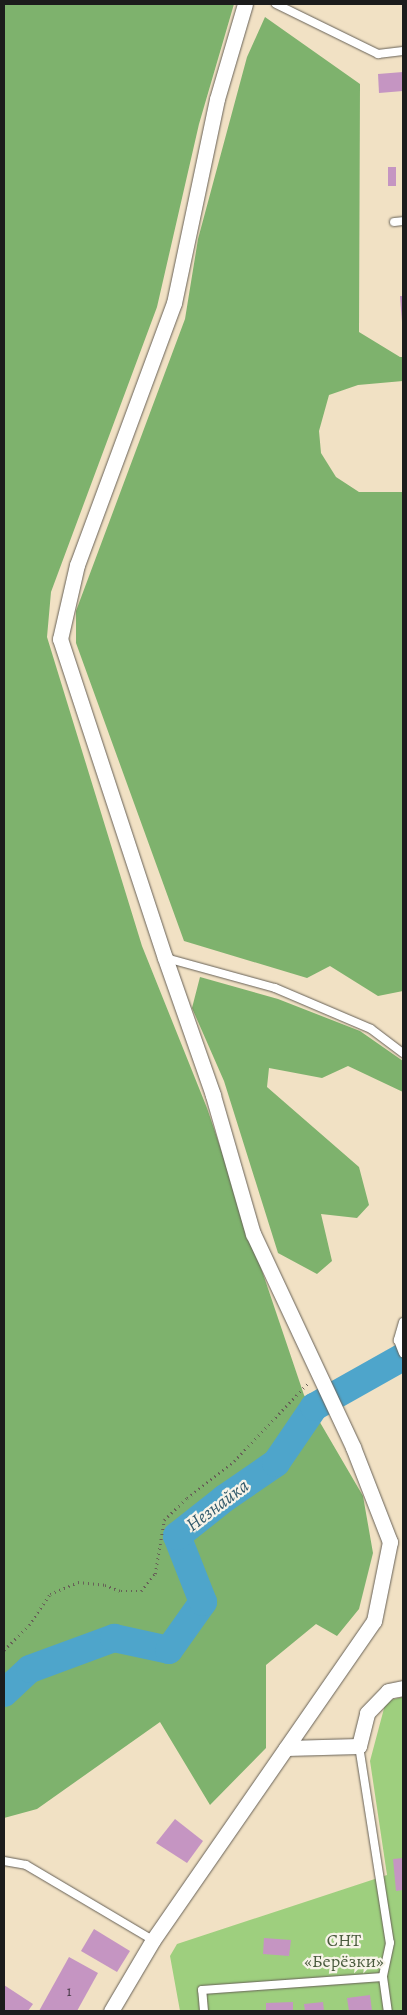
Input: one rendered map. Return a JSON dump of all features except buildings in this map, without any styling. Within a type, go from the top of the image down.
[{"type":"street","points":[[111,2011],[153,1940],[374,1621],[390,1542],[353,1447],[253,1234],[213,1095],[165,958],[60,639],[77,565],[174,303],[217,99],[245,4]]},
{"type":"street","points":[[286,1748],[358,1746],[367,1713],[388,1691],[403,1688]]},
{"type":"lane","points":[[276,4],[378,54],[403,52]]},
{"type":"lane","points":[[394,222],[403,221]]},
{"type":"lane","points":[[165,958],[274,988],[371,1029],[403,1053]]},
{"type":"lane","points":[[403,1322],[398,1340],[403,1353]]},
{"type":"lane","points":[[358,1746],[390,1943],[383,1976],[388,2011]]},
{"type":"lane","points":[[4,1861],[26,1865],[153,1940]]},
{"type":"lane","points":[[204,2011],[202,1990],[383,1976]]},
{"type":"path","points":[[4,1650],[30,1625],[50,1594],[78,1582],[105,1585],[121,1591],[141,1591],[155,1574],[164,1520],[234,1461],[317,1372]]},
{"type":"green space","points":[[4,4],[234,4],[199,124],[157,307],[51,592],[47,637],[142,946],[207,1108],[304,1395],[363,1496],[373,1553],[359,1609],[337,1636],[316,1624],[266,1665],[266,1748],[210,1805],[160,1722],[37,1809],[4,1818]]},
{"type":"green space","points":[[265,17],[360,84],[359,332],[403,357],[403,381],[358,385],[329,395],[319,431],[321,453],[336,477],[359,492],[403,492],[403,991],[378,996],[330,966],[307,978],[184,941],[76,643],[76,611],[185,319],[198,239],[247,57]]},
{"type":"green space","points":[[200,977],[278,999],[360,1031],[403,1061],[403,1092],[348,1066],[322,1078],[269,1068],[267,1087],[359,1167],[369,1205],[357,1218],[321,1214],[332,1261],[317,1274],[278,1253],[224,1081],[192,1008]]},
{"type":"green space","name":"СНТ «Берёзки»","points":[[403,1697],[403,2011],[180,2011],[170,1956],[177,1944],[387,1875],[370,1761],[386,1701]]},
{"type":"waterway","name":"Незнайка","points":[[4,1693],[30,1669],[114,1638],[169,1650],[203,1602],[177,1536],[225,1498],[276,1463],[314,1407],[403,1357]]}]
